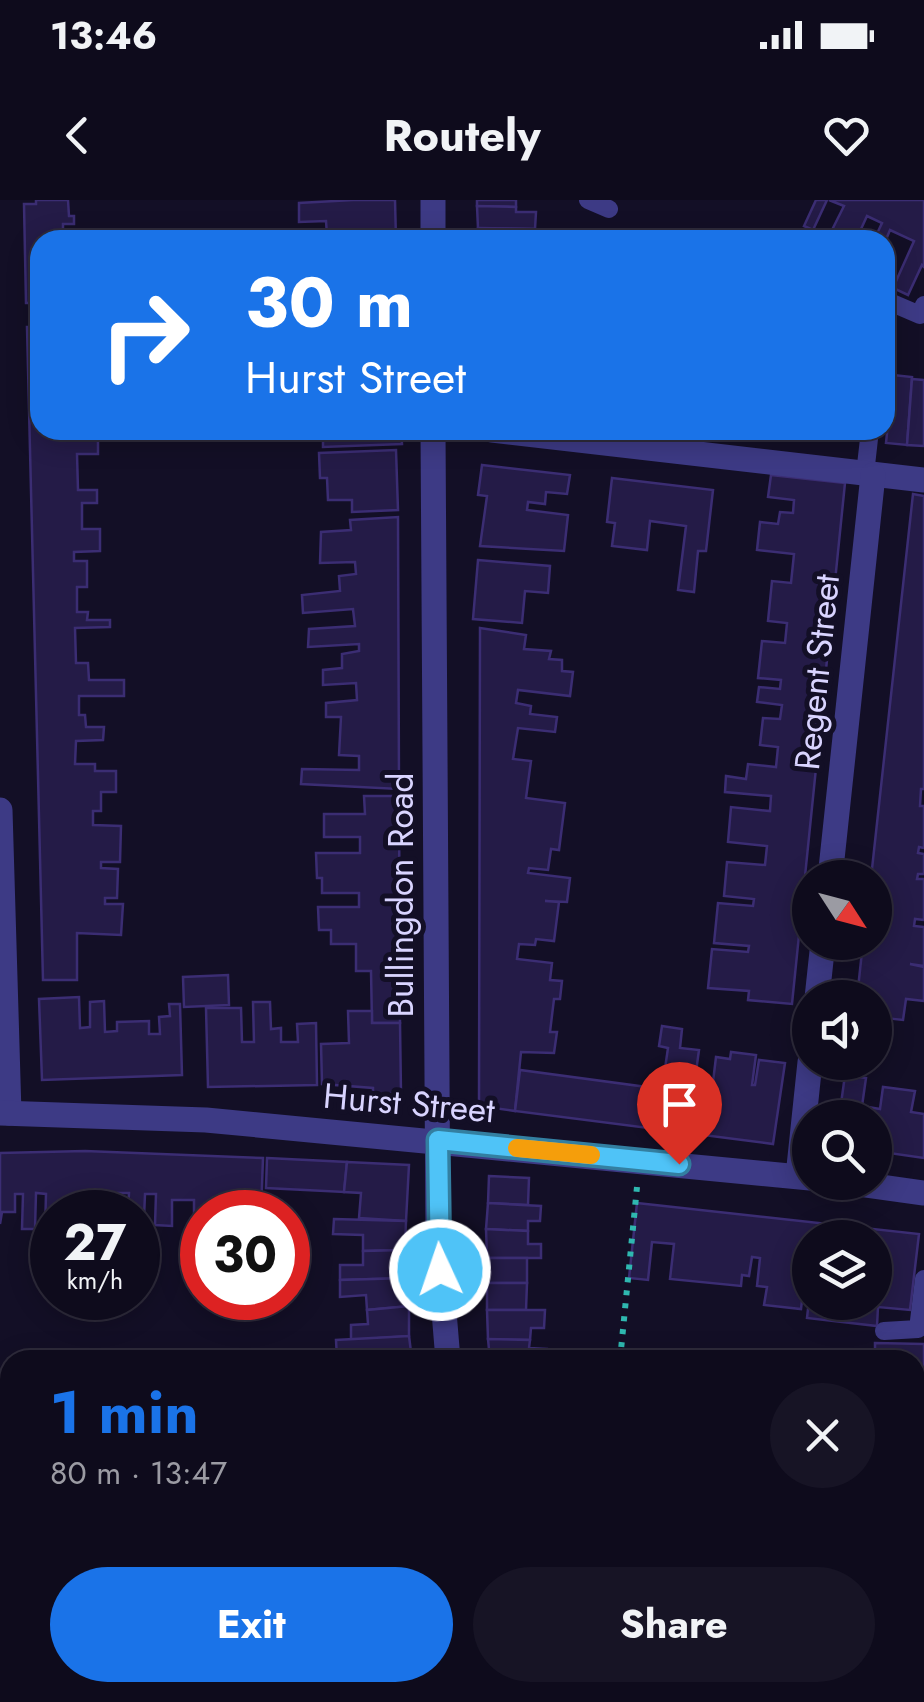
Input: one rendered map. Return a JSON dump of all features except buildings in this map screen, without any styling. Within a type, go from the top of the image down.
[{"type":"street","points":[[433,200],[433,230]]},
{"type":"street","name":"Bullingdon Road","points":[[433,440],[438,1240],[447,1350]]},
{"type":"street","points":[[578,440],[924,480]]},
{"type":"street","name":"Regent Street","points":[[832,860],[869,474]]},
{"type":"street","points":[[0,810],[4,1113]]},
{"type":"street","name":"Hurst Street","points":[[4,1113],[206,1120],[792,1176]]},
{"type":"street","points":[[892,1189],[924,1193]]},
{"type":"lane","points":[[588,200],[609,209]]},
{"type":"lane","points":[[895,304],[920,315],[924,305]]},
{"type":"lane","points":[[869,474],[870,440]]},
{"type":"lane","points":[[884,1331],[918,1330],[924,1279]]},
{"type":"path","points":[[621,1350],[639,1160]]},
{"type":"slow traffic","points":[[517,1148],[591,1155]]},
{"type":"route","points":[[440,1270],[438,1140],[679,1164]]}]
